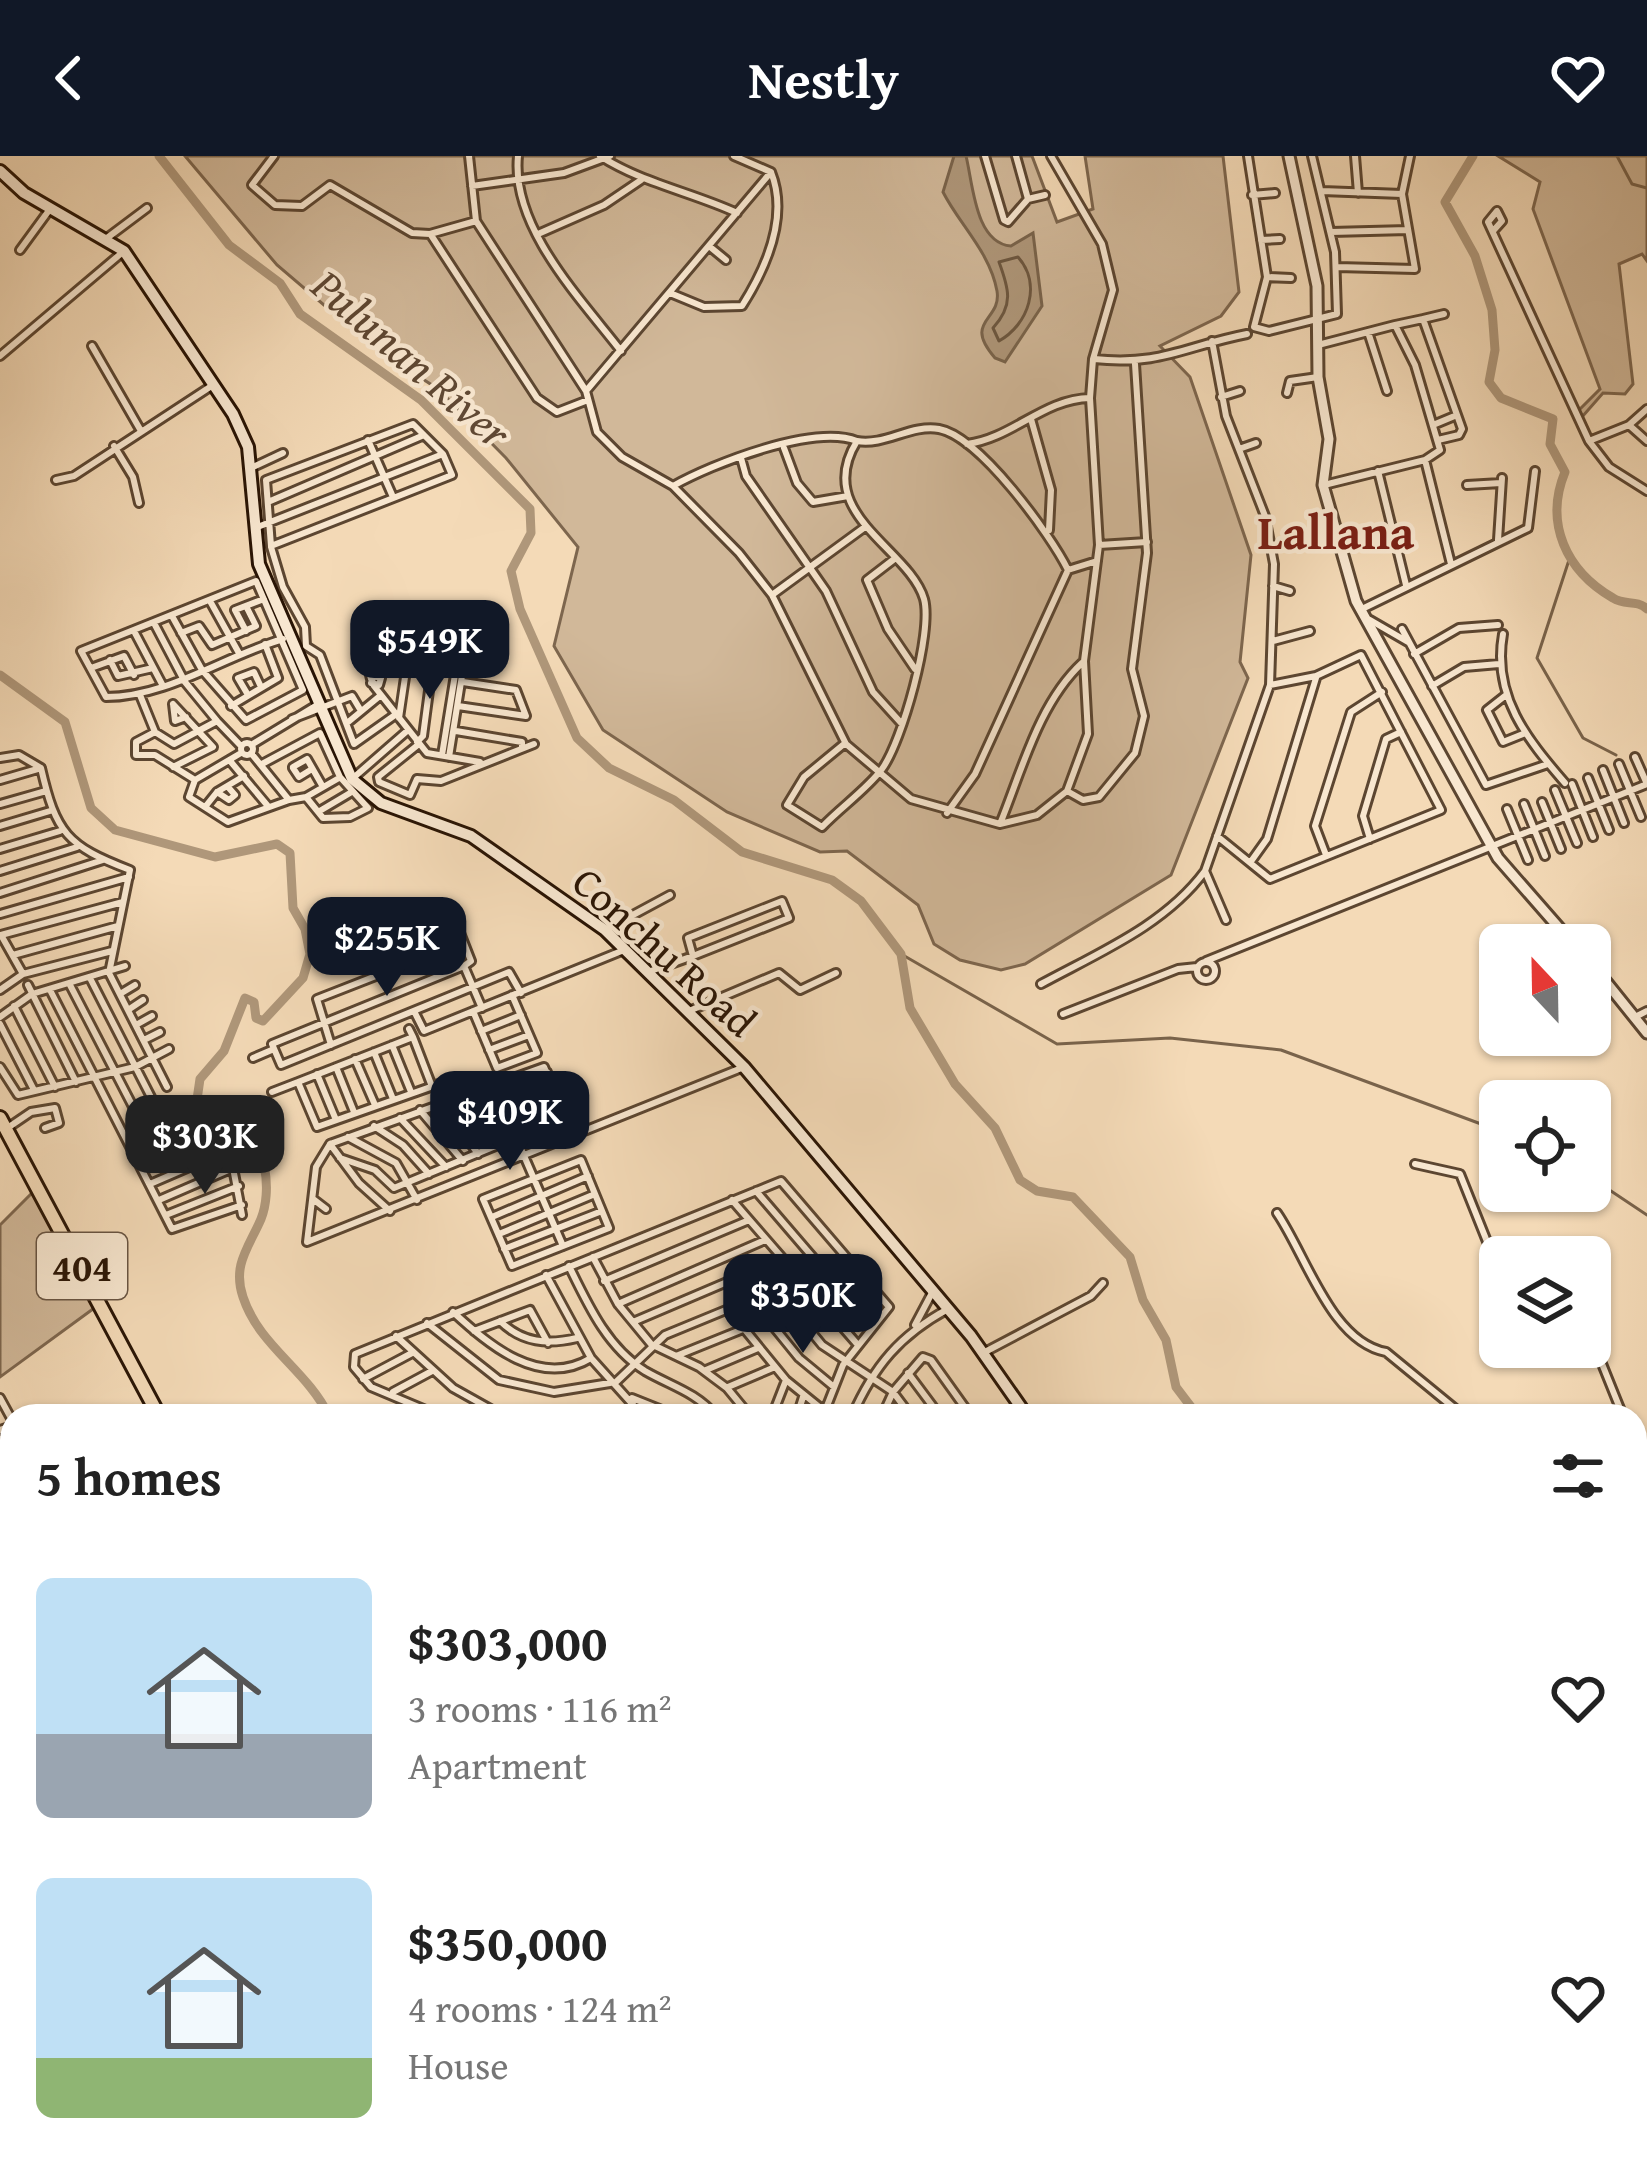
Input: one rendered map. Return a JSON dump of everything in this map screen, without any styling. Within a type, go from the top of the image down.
[{"type":"main road","points":[[0,171],[50,208],[124,251],[244,436],[259,564],[347,780]]},
{"type":"main road","name":"Conchu Road","points":[[347,780],[381,803],[471,836],[605,930],[744,1067],[948,1309],[1019,1404]]},
{"type":"main road","name":"404","points":[[3,1124],[151,1404]]},
{"type":"street","points":[[274,156],[252,184],[275,205],[302,206],[330,185],[390,215],[412,233],[430,234],[476,221]]},
{"type":"street","points":[[469,156],[476,221],[587,395],[605,441],[673,486],[710,520],[772,595],[846,743],[911,799],[947,813],[1000,824],[1037,815],[1067,791],[1088,734],[1084,661],[1100,545],[1090,398],[1093,359],[1113,290],[1102,244],[1051,156]]},
{"type":"street","points":[[518,156],[515,182],[538,234],[621,351]]},
{"type":"street","points":[[670,293],[704,307],[742,306],[771,260],[776,185],[770,172],[734,156]]},
{"type":"street","points":[[985,156],[1004,220],[1008,222],[1028,199],[1045,195]]},
{"type":"street","points":[[1016,156],[1028,199]]},
{"type":"street","points":[[1248,156],[1267,277],[1255,328],[1318,322],[1337,314],[1337,267],[1312,156]]},
{"type":"street","points":[[1289,156],[1308,228],[1318,322],[1318,377],[1329,439],[1323,485],[1339,547],[1364,615],[1492,846],[1509,873],[1555,924]]},
{"type":"street","points":[[1355,156],[1358,193]]},
{"type":"street","points":[[1337,267],[1415,269],[1402,194],[1410,156]]},
{"type":"street","points":[[472,186],[564,173],[604,157],[643,180],[688,190],[737,213]]},
{"type":"street","points":[[430,234],[537,398],[550,411],[564,412],[587,395],[770,172]]},
{"type":"street","points":[[538,234],[604,205],[643,180]]},
{"type":"street","points":[[1322,191],[1402,194]]},
{"type":"street","points":[[1252,195],[1275,193]]},
{"type":"street","points":[[20,250],[50,208]]},
{"type":"street","points":[[107,238],[147,208]]},
{"type":"street","points":[[1331,232],[1408,230]]},
{"type":"street","points":[[1493,231],[1589,441],[1609,467],[1647,491]]},
{"type":"street","points":[[1261,240],[1280,239]]},
{"type":"street","points":[[709,246],[726,260]]},
{"type":"street","points":[[0,356],[124,251]]},
{"type":"street","points":[[1267,277],[1291,278]]},
{"type":"street","points":[[1318,345],[1444,314]]},
{"type":"street","points":[[1423,319],[1460,434],[1437,440]]},
{"type":"street","points":[[1323,485],[1440,454],[1395,325]]},
{"type":"street","points":[[1367,332],[1387,391]]},
{"type":"street","points":[[1093,359],[1135,364],[1247,334]]},
{"type":"street","points":[[1041,984],[1172,909],[1205,871],[1270,685],[1272,539],[1221,397],[1212,341]]},
{"type":"street","points":[[92,346],[141,430]]},
{"type":"street","points":[[1067,791],[1083,800],[1099,797],[1141,738],[1144,716],[1132,669],[1148,542],[1135,364]]},
{"type":"street","points":[[1287,393],[1287,382],[1318,377]]},
{"type":"street","points":[[56,480],[74,476],[213,385]]},
{"type":"street","points":[[1221,397],[1240,392]]},
{"type":"street","points":[[966,445],[1003,436],[1062,399],[1090,398]]},
{"type":"street","points":[[1589,441],[1629,425],[1647,409]]},
{"type":"street","points":[[1432,425],[1457,415]]},
{"type":"street","points":[[1031,419],[1052,490],[1048,530]]},
{"type":"street","points":[[271,546],[452,476],[443,454],[426,434],[412,424],[266,480],[271,546],[283,587],[305,627],[306,646],[320,655],[335,701],[359,745],[397,717],[409,650]]},
{"type":"street","points":[[1629,425],[1647,441]]},
{"type":"street","points":[[673,486],[741,458],[816,437],[857,441],[940,429],[966,445],[1048,530],[1068,571]]},
{"type":"street","points":[[268,502],[426,434]]},
{"type":"street","points":[[368,440],[393,498]]},
{"type":"street","points":[[846,743],[804,777],[787,805],[823,827],[881,771],[902,724],[925,602],[865,527],[848,496],[847,465],[857,441]]},
{"type":"street","points":[[1239,449],[1256,443]]},
{"type":"street","points":[[114,446],[133,477],[139,503]]},
{"type":"street","points":[[784,446],[797,483],[813,502],[848,496]]},
{"type":"street","points":[[250,469],[284,452]]},
{"type":"street","points":[[252,530],[443,454]]},
{"type":"street","points":[[741,458],[768,509],[812,568],[873,692],[902,724]]},
{"type":"street","points":[[1425,460],[1450,564]]},
{"type":"street","points":[[1378,471],[1406,585]]},
{"type":"street","points":[[1364,615],[1406,585],[1530,524],[1534,471]]},
{"type":"street","points":[[1467,485],[1501,480],[1498,540]]},
{"type":"street","points":[[772,595],[865,527]]},
{"type":"street","points":[[1339,547],[1364,538]]},
{"type":"street","points":[[1100,545],[1148,542]]},
{"type":"street","points":[[892,560],[867,580],[887,629],[915,669]]},
{"type":"street","points":[[947,813],[975,774],[1068,571],[1097,561]]},
{"type":"street","points":[[172,616],[202,670],[246,720],[303,689],[283,639],[254,581],[81,651],[106,697],[140,695],[163,686],[202,670],[240,655],[265,644],[283,639]]},
{"type":"street","points":[[1273,586],[1290,591]]},
{"type":"street","points":[[181,633],[197,626],[211,645],[246,631],[256,626],[246,606],[264,599]]},
{"type":"street","points":[[210,601],[240,655]]},
{"type":"street","points":[[1364,615],[1408,642]]},
{"type":"street","points":[[154,623],[183,678],[241,749],[251,749],[292,719],[335,701],[352,696],[362,711]]},
{"type":"street","points":[[467,623],[460,629],[488,637],[500,662],[367,648],[373,682],[418,743],[445,756],[483,762]]},
{"type":"street","points":[[1414,654],[1459,628],[1498,625]]},
{"type":"street","points":[[1402,629],[1486,785],[1548,764]]},
{"type":"street","points":[[134,631],[163,686]]},
{"type":"street","points":[[1273,641],[1310,632]]},
{"type":"street","points":[[1503,634],[1499,664],[1523,734],[1568,783],[1593,837]]},
{"type":"street","points":[[231,706],[278,678],[265,644]]},
{"type":"street","points":[[434,653],[423,736],[378,777],[379,782],[410,795],[417,779],[441,781],[534,744]]},
{"type":"street","points":[[1217,836],[1270,879],[1441,810],[1360,655],[1316,676],[1270,685]]},
{"type":"street","points":[[91,668],[124,656],[134,675]]},
{"type":"street","points":[[445,756],[456,731],[463,682],[461,657]]},
{"type":"street","points":[[445,756],[461,657]]},
{"type":"street","points":[[110,660],[118,676],[153,668]]},
{"type":"street","points":[[1000,824],[1044,716],[1066,677],[1084,661]]},
{"type":"street","points":[[1432,686],[1464,667],[1499,664]]},
{"type":"street","points":[[248,695],[238,678],[254,672],[261,687]]},
{"type":"street","points":[[1252,860],[1267,839],[1316,676]]},
{"type":"street","points":[[458,706],[526,716],[516,690],[463,682]]},
{"type":"street","points":[[1326,856],[1315,826],[1352,712],[1382,692]]},
{"type":"street","points":[[140,695],[154,732],[174,744],[217,722]]},
{"type":"street","points":[[345,724],[381,695]]},
{"type":"street","points":[[1506,695],[1487,710],[1503,742],[1523,734]]},
{"type":"street","points":[[173,767],[212,748],[187,718]]},
{"type":"street","points":[[318,812],[366,762],[407,731]]},
{"type":"street","points":[[456,731],[522,742],[522,748]]},
{"type":"street","points":[[154,732],[136,742],[133,752],[145,759],[155,755],[195,780]]},
{"type":"street","points":[[1370,839],[1364,816],[1384,739],[1401,732]]},
{"type":"street","points":[[262,764],[320,733],[366,810],[323,818],[306,796]]},
{"type":"street","points":[[241,749],[231,762],[195,780],[188,796],[229,822],[347,780]]},
{"type":"street","points":[[251,749],[289,800]]},
{"type":"street","points":[[0,758],[19,755],[41,768],[50,811],[60,831],[77,847],[130,871],[109,973],[167,1087]]},
{"type":"street","points":[[1063,1014],[1178,969],[1197,967],[1647,784],[1635,758]]},
{"type":"street","points":[[231,762],[267,805]]},
{"type":"street","points":[[1619,764],[1641,818]]},
{"type":"street","points":[[0,780],[41,768]]},
{"type":"street","points":[[312,769],[323,787]]},
{"type":"street","points":[[1603,770],[1624,823]]},
{"type":"street","points":[[205,808],[217,792],[228,800],[234,797],[227,786],[244,776]]},
{"type":"street","points":[[1588,778],[1609,830]]},
{"type":"street","points":[[1555,790],[1577,843]]},
{"type":"street","points":[[0,804],[46,791]]},
{"type":"street","points":[[1542,802],[1561,850]]},
{"type":"street","points":[[1524,804],[1545,856]]},
{"type":"street","points":[[1507,809],[1528,860]]},
{"type":"street","points":[[0,826],[50,811]]},
{"type":"street","points":[[0,849],[60,831]]},
{"type":"street","points":[[0,871],[77,847]]},
{"type":"street","points":[[0,893],[103,860]]},
{"type":"street","points":[[1205,871],[1226,920]]},
{"type":"street","points":[[0,914],[130,877]]},
{"type":"street","points":[[605,930],[670,895]]},
{"type":"street","points":[[648,972],[693,956],[789,918],[782,901],[694,935],[686,943],[693,956]]},
{"type":"street","points":[[22,974],[0,934],[123,902]]},
{"type":"street","points":[[0,958],[118,926]]},
{"type":"street","points":[[331,1045],[322,1024],[317,1000],[462,938],[471,961],[464,966],[322,1024],[272,1044],[280,1065],[331,1045],[473,987],[509,972],[537,1053],[497,1068],[482,1031],[473,987],[464,966]]},
{"type":"street","points":[[414,1011],[424,1031],[624,950]]},
{"type":"street","points":[[0,990],[22,974],[112,951]]},
{"type":"street","points":[[1197,967],[1198,977],[1211,979],[1216,970],[1206,962]]},
{"type":"street","points":[[35,1091],[0,1020],[32,994],[91,980],[125,966]]},
{"type":"street","points":[[689,1011],[779,973],[800,990],[836,974]]},
{"type":"street","points":[[91,980],[154,1103],[148,1133]]},
{"type":"street","points":[[28,985],[76,1082]]},
{"type":"street","points":[[70,985],[148,1133],[194,1165]]},
{"type":"street","points":[[120,994],[135,985]]},
{"type":"street","points":[[1611,988],[1647,1034]]},
{"type":"street","points":[[50,990],[176,1231],[242,1210],[233,1168]]},
{"type":"street","points":[[128,1010],[143,1000]]},
{"type":"street","points":[[14,1006],[55,1087]]},
{"type":"street","points":[[1635,1017],[1647,1011]]},
{"type":"street","points":[[482,1031],[521,1015]]},
{"type":"street","points":[[136,1025],[152,1016]]},
{"type":"street","points":[[144,1040],[160,1032]]},
{"type":"street","points":[[272,1092],[392,1045],[411,1033],[436,1085],[317,1127],[298,1082]]},
{"type":"street","points":[[489,1050],[529,1035]]},
{"type":"street","points":[[392,1045],[412,1093]]},
{"type":"street","points":[[0,1067],[16,1095],[135,1067],[169,1048]]},
{"type":"street","points":[[253,1058],[274,1049]]},
{"type":"street","points":[[374,1052],[393,1099]]},
{"type":"street","points":[[355,1059],[375,1105]]},
{"type":"street","points":[[336,1066],[354,1112]]},
{"type":"street","points":[[546,1069],[330,1144],[316,1167],[308,1243],[744,1067]]},
{"type":"street","points":[[546,1069],[573,1135]]},
{"type":"street","points":[[510,1121],[524,1109],[546,1069]]},
{"type":"street","points":[[161,1075],[170,1070]]},
{"type":"street","points":[[317,1074],[349,1136],[379,1149],[411,1181],[417,1200]]},
{"type":"street","points":[[492,1084],[563,1246]]},
{"type":"street","points":[[455,1118],[501,1101]]},
{"type":"street","points":[[441,1102],[478,1154]]},
{"type":"street","points":[[3,1124],[54,1107],[59,1124],[45,1128]]},
{"type":"street","points":[[420,1110],[463,1161]]},
{"type":"street","points":[[475,1111],[481,1124]]},
{"type":"street","points":[[400,1118],[446,1167]]},
{"type":"street","points":[[340,1158],[375,1170],[394,1188],[517,1137],[549,1118]]},
{"type":"street","points":[[374,1126],[403,1145],[429,1174]]},
{"type":"street","points":[[133,1152],[158,1141]]},
{"type":"street","points":[[330,1144],[390,1211]]},
{"type":"street","points":[[141,1167],[176,1153]]},
{"type":"street","points":[[581,1160],[588,1176],[609,1228],[512,1266],[483,1199],[581,1160]]},
{"type":"street","points":[[1415,1164],[1460,1174],[1485,1236]]},
{"type":"street","points":[[150,1184],[194,1165],[233,1168]]},
{"type":"street","points":[[159,1200],[233,1168]]},
{"type":"street","points":[[491,1217],[588,1176]]},
{"type":"street","points":[[414,1404],[363,1379],[352,1362],[355,1354],[781,1180],[890,1307],[843,1365],[828,1404]]},
{"type":"street","points":[[166,1215],[239,1186]]},
{"type":"street","points":[[756,1191],[872,1326]]},
{"type":"street","points":[[499,1234],[595,1194]]},
{"type":"street","points":[[313,1199],[326,1208]]},
{"type":"street","points":[[732,1200],[858,1345]]},
{"type":"street","points":[[504,1249],[602,1210]]},
{"type":"street","points":[[1277,1213],[1343,1323],[1448,1404]]},
{"type":"street","points":[[604,1281],[749,1220]]},
{"type":"street","points":[[618,1304],[765,1240]]},
{"type":"street","points":[[593,1256],[618,1304],[651,1344],[704,1371],[740,1404]]},
{"type":"street","points":[[633,1322],[781,1259]]},
{"type":"street","points":[[569,1266],[593,1315],[635,1364],[685,1389],[702,1404]]},
{"type":"street","points":[[546,1275],[577,1338],[634,1404]]},
{"type":"street","points":[[427,1323],[479,1369],[520,1388],[554,1392],[616,1382],[651,1344],[799,1280]]},
{"type":"street","points":[[983,1353],[1091,1296],[1103,1282]]},
{"type":"street","points":[[776,1289],[843,1365],[893,1392],[902,1404]]},
{"type":"street","points":[[857,1404],[870,1378],[913,1328],[933,1291]]},
{"type":"street","points":[[751,1299],[799,1358],[834,1387]]},
{"type":"street","points":[[728,1309],[812,1404]]},
{"type":"street","points":[[913,1328],[948,1309]]},
{"type":"street","points":[[474,1331],[530,1310],[548,1343]]},
{"type":"street","points":[[453,1312],[474,1331],[528,1364],[552,1367],[591,1358]]},
{"type":"street","points":[[500,1321],[511,1331],[548,1343],[577,1338]]},
{"type":"street","points":[[676,1357],[743,1329]]},
{"type":"street","points":[[396,1336],[432,1371],[483,1404]]},
{"type":"street","points":[[704,1371],[758,1348]]},
{"type":"street","points":[[363,1379],[412,1353]]},
{"type":"street","points":[[888,1404],[923,1357],[931,1360],[962,1404]]},
{"type":"street","points":[[727,1388],[775,1367]]},
{"type":"street","points":[[1604,1368],[1618,1404]]},
{"type":"street","points":[[391,1393],[432,1371]]},
{"type":"street","points":[[908,1373],[931,1404]]},
{"type":"street","points":[[777,1404],[786,1380]]},
{"type":"street","points":[[628,1397],[646,1404]]},
{"type":"street","points":[[801,1404],[803,1397]]},
{"type":"shaded area","points":[[185,156],[1032,156],[1057,222],[1093,209],[1085,156],[1223,156],[1239,292],[1221,316],[1160,346],[1190,377],[1251,555],[1240,662],[1248,678],[1171,875],[1025,964],[1001,970],[960,960],[934,944],[918,905],[847,851],[820,852],[727,812],[603,730],[554,646],[578,547],[506,458],[438,389],[372,346],[277,265]]},
{"type":"shaded area","points":[[1498,156],[1647,156],[1647,261],[1642,254],[1619,264],[1633,384],[1625,394],[1603,393],[1582,417],[1579,410],[1600,389],[1533,209],[1540,182]]},
{"type":"shaded area","points":[[33,1192],[97,1306],[0,1377],[0,1225]]},
{"type":"water","points":[[954,156],[966,156],[978,210],[990,235],[1011,246],[1033,233],[1042,306],[1005,362],[995,358],[982,336],[997,301],[993,277],[943,192]]},
{"type":"waterway","name":"Pulunan River","points":[[159,156],[229,245],[280,283],[300,314],[421,400],[530,509],[531,533],[511,571],[520,609],[577,738],[609,768],[674,800],[742,852],[832,880],[861,901],[901,954],[910,1008],[955,1084],[995,1128],[1020,1180],[1037,1191],[1073,1197],[1130,1257],[1143,1300],[1166,1340],[1176,1387],[1189,1404]]},
{"type":"waterway","points":[[1473,156],[1445,202],[1475,256],[1492,310],[1495,350],[1489,382],[1501,398],[1553,419],[1550,444],[1565,472],[1557,509],[1559,527],[1572,560],[1613,598],[1647,609]]},
{"type":"waterway","points":[[1617,156],[1632,184],[1647,188]]},
{"type":"waterway","points":[[1569,560],[1537,658],[1583,738],[1616,755]]},
{"type":"waterway","points":[[0,675],[65,722],[91,808],[115,830],[215,857],[277,844],[290,853],[293,908],[305,929],[310,954],[303,978],[263,1021],[256,1018],[254,1002],[245,998],[224,1051],[200,1079],[195,1113],[239,1126],[256,1143],[265,1168],[266,1195],[241,1266],[240,1286],[260,1330],[322,1404]]},
{"type":"waterway","points":[[901,954],[1057,1044],[1170,1038],[1281,1050],[1479,1123]]},
{"type":"waterway","points":[[1611,1191],[1647,1215]]},
{"type":"district","name":"Lallana","points":[[1336,531]]}]
